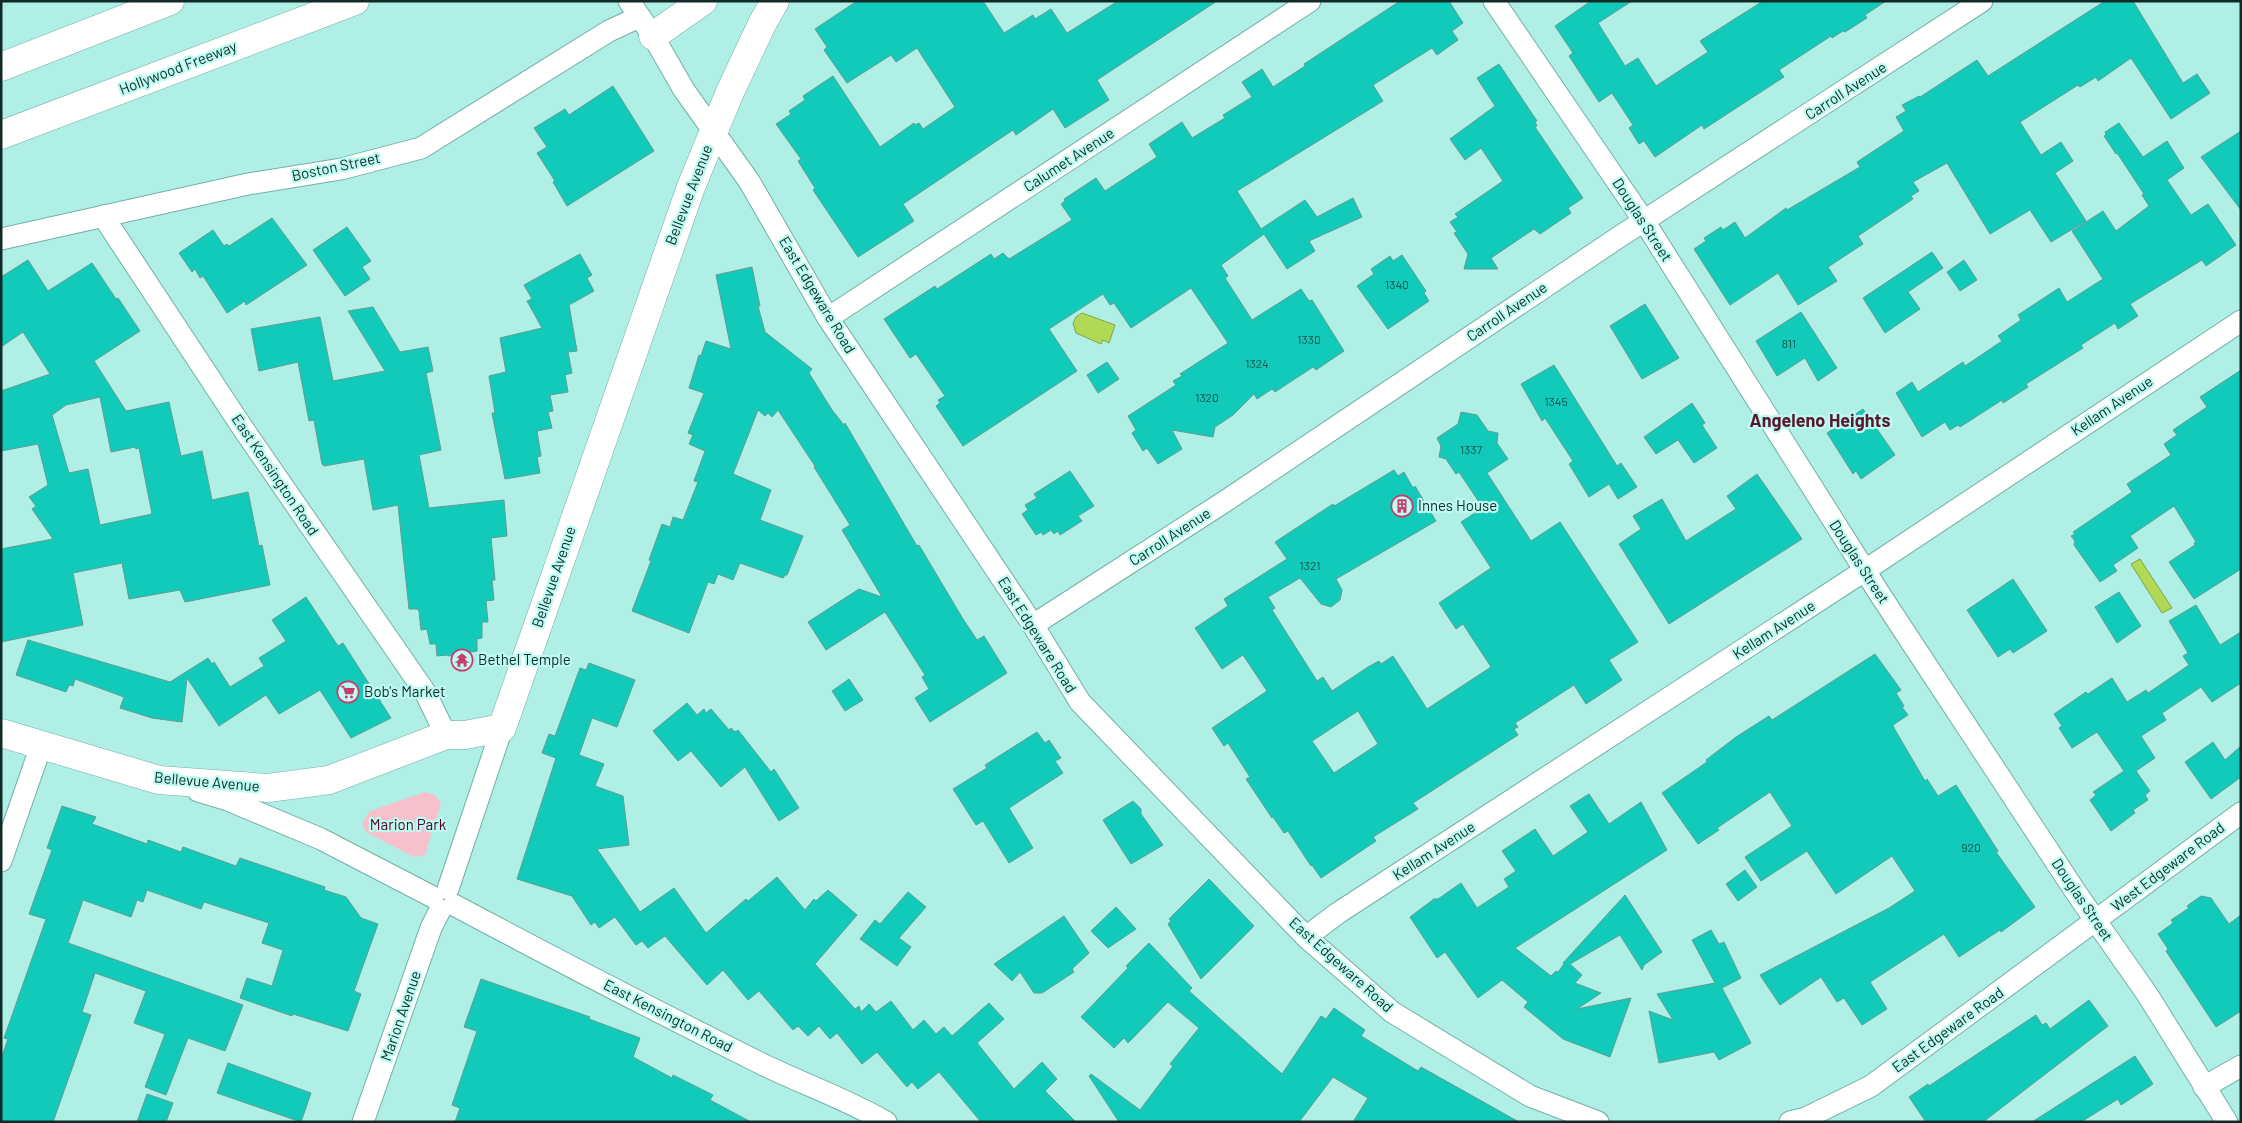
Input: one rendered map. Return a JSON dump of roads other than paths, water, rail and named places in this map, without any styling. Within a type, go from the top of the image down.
[{"type":"main road","points":[[1,67],[170,1]]},
{"type":"main road","name":"Hollywood Freeway","points":[[1,135],[355,1]]},
{"type":"main road","points":[[640,18],[703,1]]},
{"type":"main road","name":"Bellevue Avenue","points":[[1,733],[159,780],[268,788],[329,780],[446,735],[465,735],[502,728],[655,284],[696,173],[758,32],[775,1]]},
{"type":"street","name":"Calumet Avenue","points":[[828,318],[1310,1]]},
{"type":"street","name":"Douglas Street","points":[[1494,1],[1644,221],[1864,571],[2147,994],[2227,1122]]},
{"type":"street","name":"Carroll Avenue","points":[[1033,625],[1224,502],[1644,221],[1982,1]]},
{"type":"street","name":"East Edgeware Road","points":[[640,18],[684,90],[749,181],[828,318],[1033,625],[1080,702],[1306,937],[1392,1012],[1530,1096],[1598,1122]]},
{"type":"street","name":"Boston Street","points":[[1,239],[248,184],[341,169],[421,148],[609,31],[640,18]]},
{"type":"street","name":"East Kensington Road","points":[[102,216],[242,427],[425,692],[446,735]]},
{"type":"street","name":"Kellam Avenue","points":[[1306,937],[1347,908],[1864,571],[2241,321]]},
{"type":"street","name":"Marion Avenue","points":[[363,1122],[431,928],[444,900],[502,728]]},
{"type":"street","points":[[1,861],[41,746]]},
{"type":"street","name":"East Kensington Road","points":[[159,780],[233,802],[321,840],[444,900],[797,1081],[842,1100],[886,1122]]},
{"type":"street","name":"West Edgeware Road","points":[[2096,920],[2241,813]]},
{"type":"street","name":"East Edgeware Road","points":[[1790,1122],[1806,1118],[1871,1086],[2096,920]]},
{"type":"street","points":[[2204,1087],[2241,1066]]},
{"type":"place","name":"Innes House","points":[[1402,506]]},
{"type":"place","name":"Bethel Temple","points":[[462,660]]},
{"type":"place","name":"Bob's Market","points":[[348,692]]},
{"type":"district","name":"Angeleno Heights","points":[[1820,421]]},
{"type":"park label","name":"Marion Park","points":[[408,825]]}]
